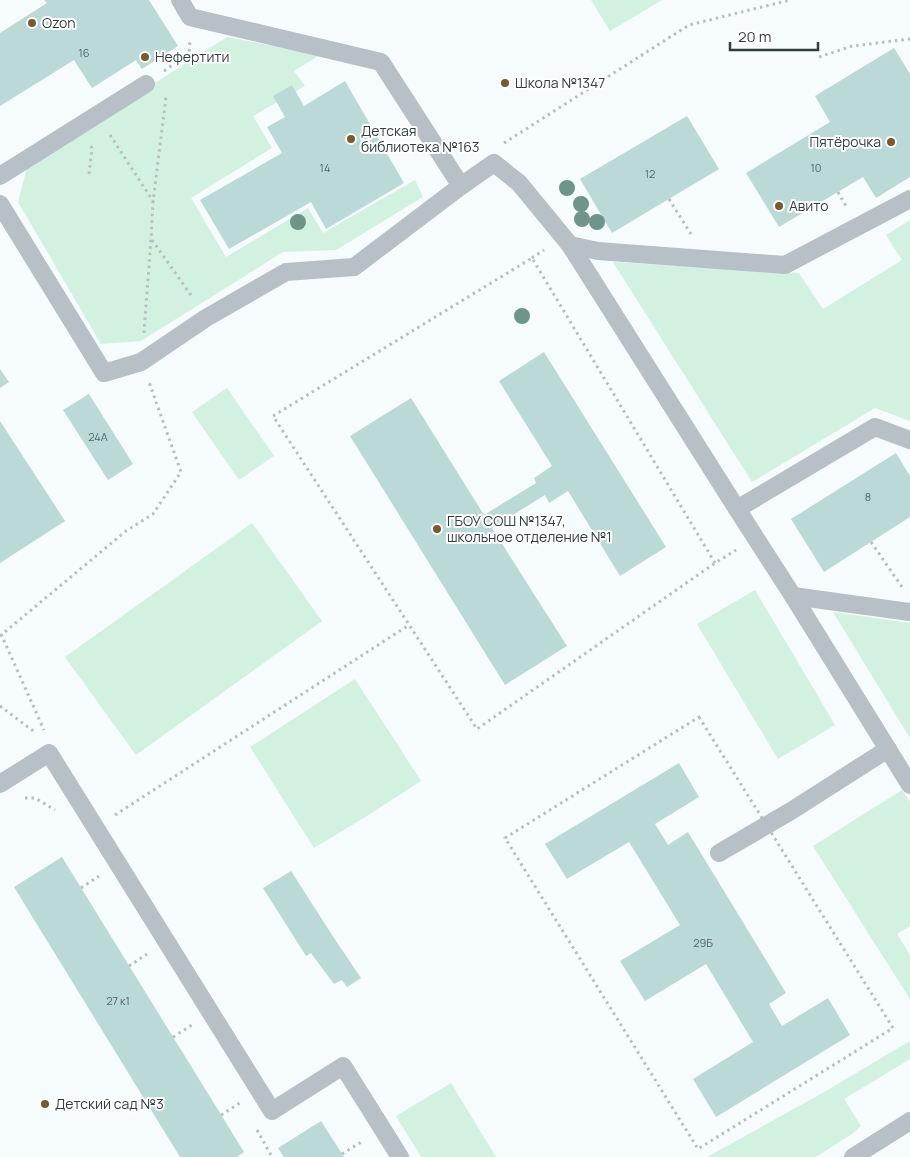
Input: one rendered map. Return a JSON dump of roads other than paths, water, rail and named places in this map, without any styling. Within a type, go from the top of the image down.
[{"type":"lane","points":[[180,0],[190,17],[381,62],[461,186]]},
{"type":"lane","points":[[0,176],[146,84]]},
{"type":"lane","points":[[0,204],[104,373],[141,362],[206,318],[286,272],[354,267],[494,163],[519,183],[570,245],[794,596],[910,784]]},
{"type":"lane","points":[[570,245],[598,251],[785,265],[910,199]]},
{"type":"lane","points":[[737,509],[874,427],[910,440]]},
{"type":"lane","points":[[794,596],[910,612]]},
{"type":"lane","points":[[0,784],[50,748],[95,827],[272,1111],[343,1066],[400,1157]]},
{"type":"lane","points":[[719,854],[767,826],[888,749]]},
{"type":"lane","points":[[853,1157],[910,1121]]},
{"type":"place","name":"Ozon","points":[[32,23]]},
{"type":"place","name":"Нефертити","points":[[145,57]]},
{"type":"place","name":"Школа №1347","points":[[505,83]]},
{"type":"place","name":"Детская библиотека №163","points":[[351,139]]},
{"type":"place","name":"Пятёрочка","points":[[891,142]]},
{"type":"place","name":"Авито","points":[[779,206]]},
{"type":"place","name":"ГБОУ СОШ №1347, школьное отделение №1","points":[[437,529]]},
{"type":"place","name":"Детский сад №3","points":[[45,1104]]}]
